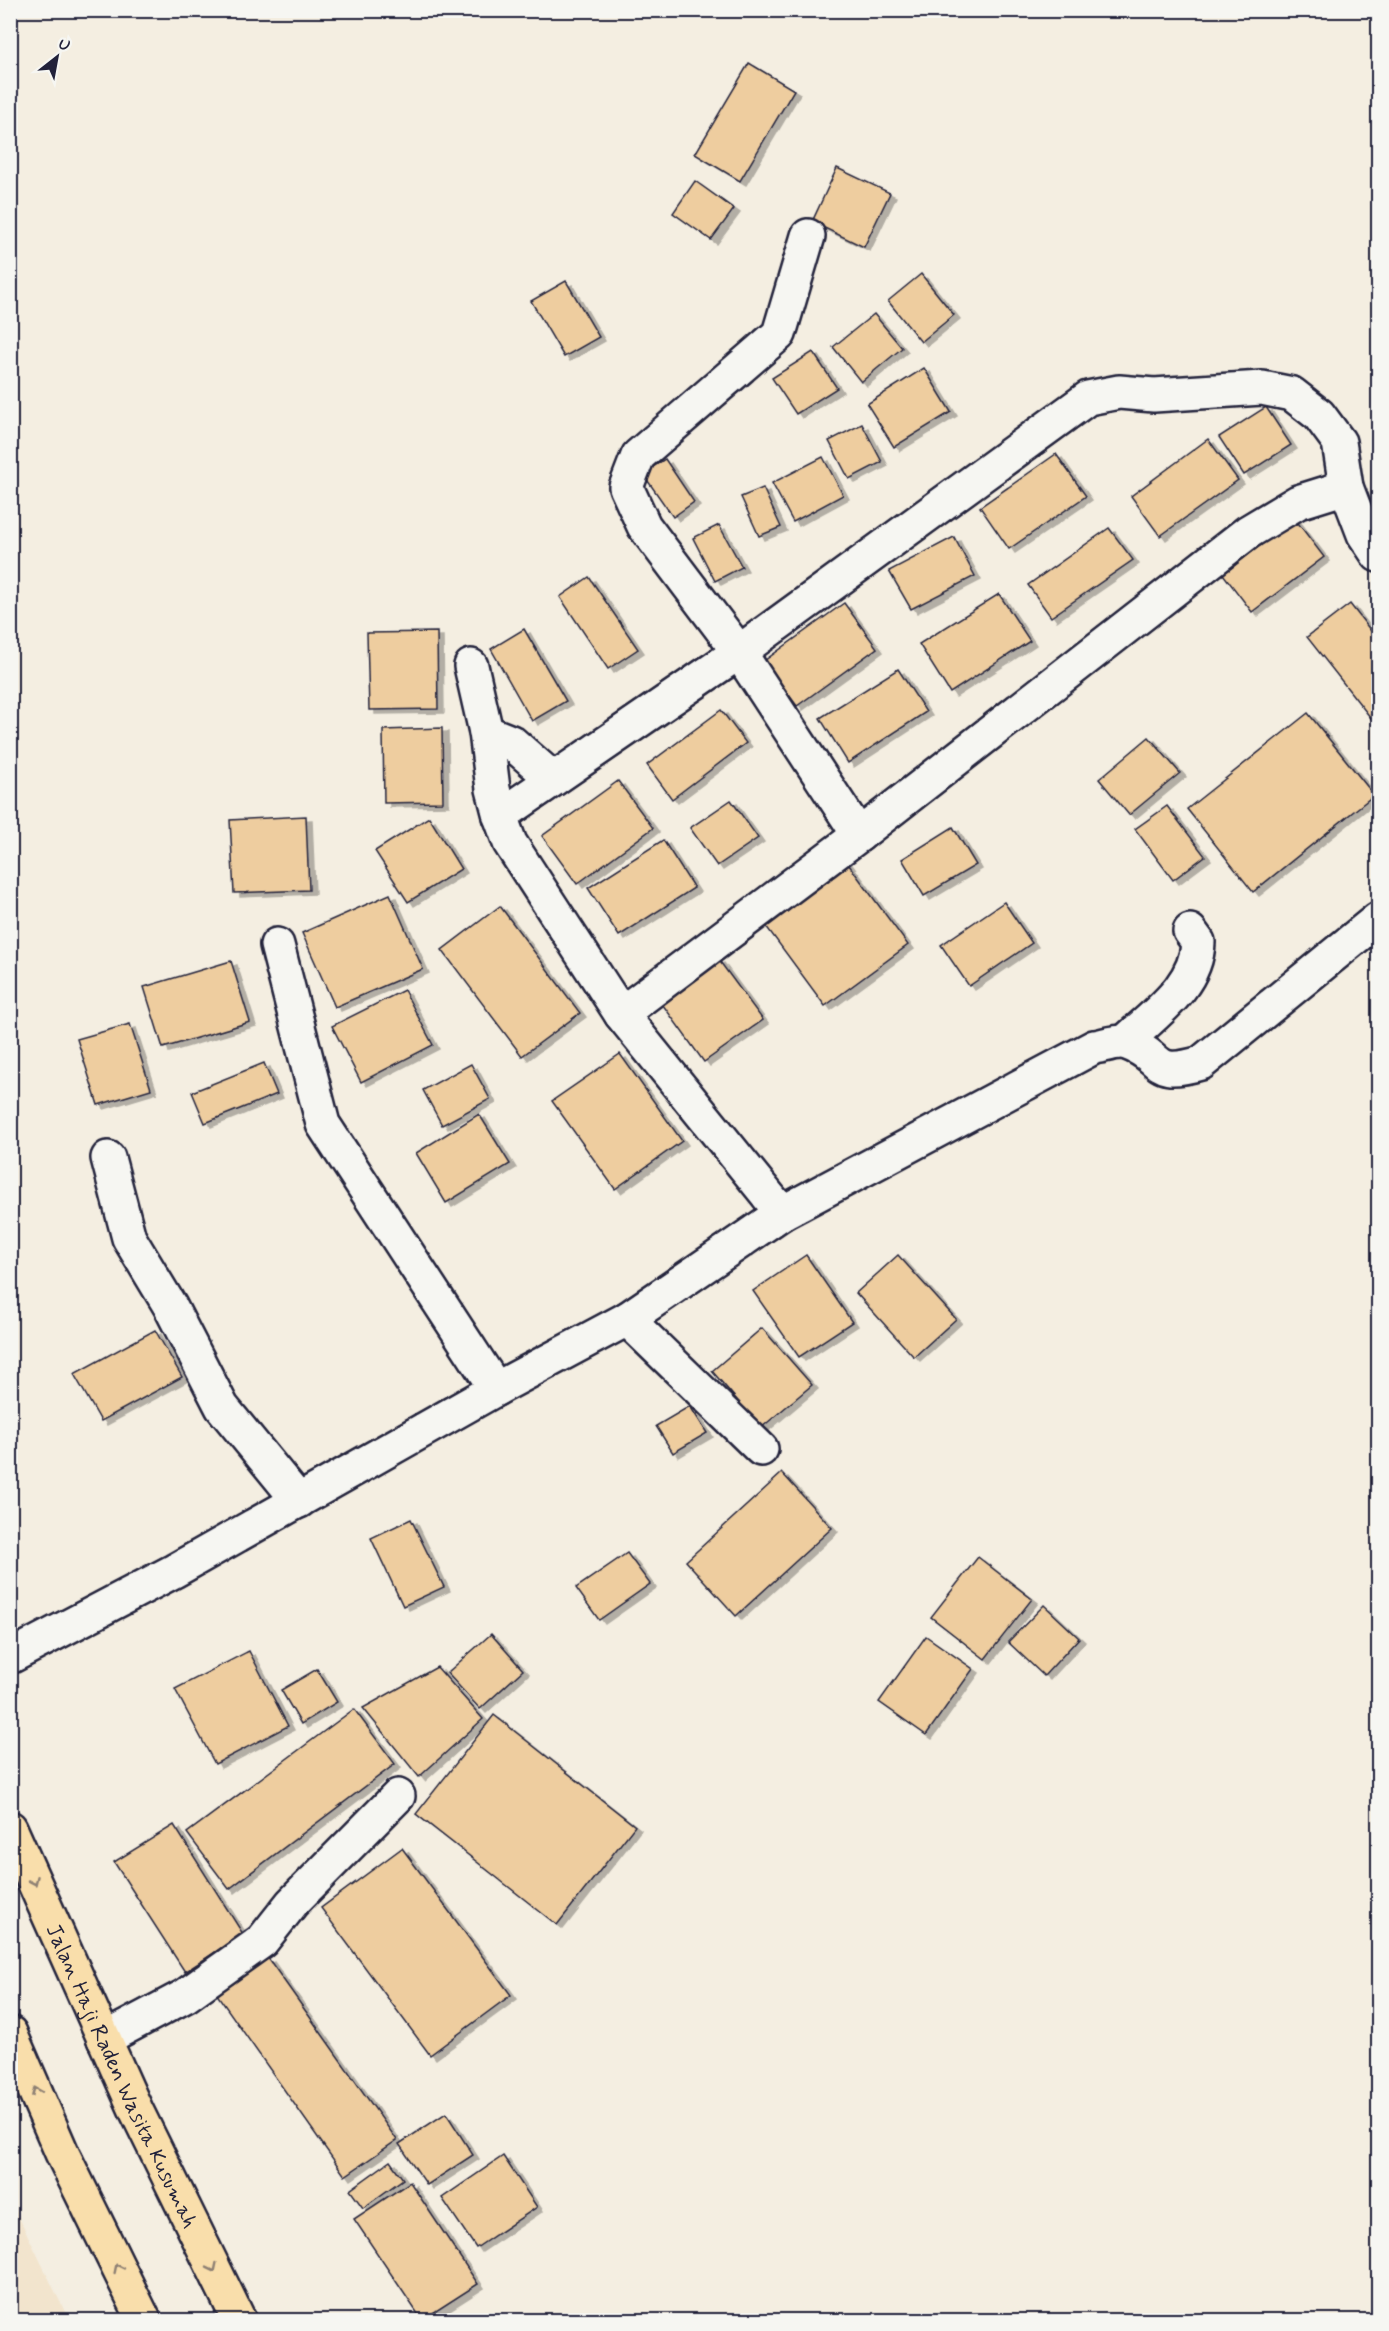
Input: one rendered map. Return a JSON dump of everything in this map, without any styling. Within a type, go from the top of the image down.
[{"type":"highway","name":"Jalan Haji Raden Wasita Kusumah","points":[[10,1828],[136,2110],[239,2320]]},
{"type":"highway","points":[[10,2033],[62,2153],[144,2320]]},
{"type":"street","points":[[808,236],[779,334],[639,456],[626,487],[644,526],[739,652],[859,835]]},
{"type":"street","points":[[500,816],[739,652],[1088,398],[1119,392],[1154,395],[1262,388],[1292,394],[1319,415],[1339,442],[1346,487],[1364,534],[1378,555]]},
{"type":"street","points":[[621,1014],[859,835],[1248,532],[1298,502],[1346,487]]},
{"type":"street","points":[[471,666],[486,732],[493,789],[510,843],[621,1014],[782,1213]]},
{"type":"street","points":[[486,732],[511,742],[553,779]]},
{"type":"street","points":[[1125,1042],[1149,1056],[1162,1068],[1178,1070],[1201,1063],[1378,919]]},
{"type":"street","points":[[10,1657],[174,1571],[496,1389],[627,1319],[782,1213],[1094,1047],[1125,1042],[1183,986],[1193,972],[1198,942],[1190,931]]},
{"type":"street","points":[[277,945],[323,1124],[496,1389]]},
{"type":"street","points":[[108,1158],[129,1239],[170,1306],[222,1407],[299,1501]]},
{"type":"street","points":[[627,1319],[760,1449]]},
{"type":"street","points":[[104,2039],[185,1996],[262,1941],[292,1903],[398,1796]]},
{"type":"shaded area","points":[[11,2201],[69,2320],[11,2320]]},
{"type":"building","points":[[749,63],[794,90],[740,181],[695,154]]},
{"type":"building","points":[[837,168],[890,193],[864,247],[812,222]]},
{"type":"building","points":[[695,181],[734,209],[711,240],[673,213]]},
{"type":"building","points":[[921,274],[954,315],[921,342],[888,301]]},
{"type":"building","points":[[566,281],[599,337],[564,357],[531,301]]},
{"type":"building","points":[[874,314],[902,348],[861,382],[833,347]]},
{"type":"building","points":[[813,352],[837,388],[796,414],[772,378]]},
{"type":"building","points":[[924,368],[951,412],[894,447],[867,404]]},
{"type":"building","points":[[1266,407],[1291,445],[1244,475],[1219,437]]},
{"type":"building","points":[[862,424],[882,462],[849,479],[829,441]]},
{"type":"building","points":[[1208,439],[1238,480],[1160,536],[1131,496]]},
{"type":"building","points":[[1056,454],[1086,496],[1009,549],[980,507]]},
{"type":"building","points":[[823,457],[843,495],[793,522],[772,483]]},
{"type":"building","points":[[665,459],[694,502],[673,517],[643,474]]},
{"type":"building","points":[[763,488],[781,527],[759,536],[741,497]]},
{"type":"building","points":[[1295,519],[1324,557],[1252,612],[1223,574]]},
{"type":"building","points":[[719,525],[742,567],[715,581],[693,538]]},
{"type":"building","points":[[1109,528],[1133,560],[1051,617],[1028,585]]},
{"type":"building","points":[[954,537],[975,576],[911,609],[889,571]]},
{"type":"building","points":[[589,577],[638,649],[608,669],[560,597]]},
{"type":"building","points":[[999,594],[1030,641],[950,693],[919,644]]},
{"type":"building","points":[[844,603],[877,648],[797,706],[764,661]]},
{"type":"building","points":[[1350,604],[1378,640],[1378,727],[1307,637]]},
{"type":"building","points":[[524,629],[566,701],[532,721],[491,649]]},
{"type":"building","points":[[437,632],[438,709],[369,710],[367,633]]},
{"type":"building","points":[[898,669],[926,712],[848,763],[820,718]]},
{"type":"building","points":[[721,710],[746,743],[672,799],[647,765]]},
{"type":"building","points":[[1308,713],[1374,795],[1253,892],[1187,809]]},
{"type":"building","points":[[442,728],[443,802],[384,803],[383,730]]},
{"type":"building","points":[[1149,737],[1180,773],[1129,815],[1099,779]]},
{"type":"building","points":[[618,781],[653,828],[577,884],[542,836]]},
{"type":"building","points":[[731,800],[758,838],[717,866],[690,828]]},
{"type":"building","points":[[1167,806],[1205,856],[1173,880],[1135,829]]},
{"type":"building","points":[[306,816],[309,890],[234,893],[230,820]]},
{"type":"building","points":[[429,817],[461,869],[408,902],[375,851]]},
{"type":"building","points":[[953,827],[976,865],[924,896],[902,859]]},
{"type":"building","points":[[663,840],[694,888],[619,936],[588,888]]},
{"type":"building","points":[[846,861],[908,945],[825,1006],[763,922]]},
{"type":"building","points":[[390,894],[423,969],[335,1007],[302,933]]},
{"type":"building","points":[[1004,902],[1032,943],[969,986],[941,945]]},
{"type":"building","points":[[500,906],[580,1013],[522,1056],[442,950]]},
{"type":"building","points":[[718,959],[763,1020],[704,1062],[660,1001]]},
{"type":"building","points":[[231,961],[250,1022],[163,1048],[144,987]]},
{"type":"building","points":[[404,990],[433,1045],[361,1082],[332,1026]]},
{"type":"building","points":[[130,1024],[151,1089],[98,1105],[77,1039]]},
{"type":"building","points":[[620,1054],[682,1141],[615,1189],[552,1101]]},
{"type":"building","points":[[264,1063],[277,1094],[205,1123],[192,1092]]},
{"type":"building","points":[[471,1064],[490,1099],[442,1125],[423,1090]]},
{"type":"building","points":[[479,1114],[510,1164],[446,1203],[416,1153]]},
{"type":"building","points":[[806,1255],[852,1322],[799,1357],[753,1291]]},
{"type":"building","points":[[898,1255],[956,1319],[914,1357],[856,1293]]},
{"type":"building","points":[[762,1328],[812,1385],[761,1428],[712,1371]]},
{"type":"building","points":[[155,1330],[182,1377],[101,1421],[74,1374]]},
{"type":"building","points":[[690,1406],[707,1433],[673,1453],[656,1426]]},
{"type":"building","points":[[782,1473],[832,1528],[736,1616],[686,1561]]},
{"type":"building","points":[[411,1519],[444,1587],[403,1606],[371,1538]]},
{"type":"building","points":[[627,1553],[650,1584],[599,1620],[576,1588]]},
{"type":"building","points":[[978,1557],[1032,1599],[985,1659],[931,1617]]},
{"type":"building","points":[[1044,1605],[1079,1638],[1044,1676],[1008,1642]]},
{"type":"building","points":[[491,1634],[523,1670],[480,1709],[447,1673]]},
{"type":"building","points":[[926,1636],[973,1669],[926,1735],[879,1702]]},
{"type":"building","points":[[249,1651],[288,1726],[215,1764],[175,1689]]},
{"type":"building","points":[[437,1667],[483,1719],[419,1777],[363,1708]]},
{"type":"building","points":[[317,1669],[337,1702],[301,1724],[281,1690]]},
{"type":"building","points":[[354,1709],[395,1764],[229,1889],[187,1833]]},
{"type":"building","points":[[494,1715],[635,1826],[557,1925],[416,1814]]},
{"type":"building","points":[[174,1825],[243,1934],[185,1972],[114,1862]]},
{"type":"building","points":[[402,1848],[511,1995],[430,2055],[321,1908]]},
{"type":"building","points":[[268,1958],[397,2140],[345,2176],[216,1993]]},
{"type":"building","points":[[446,2113],[473,2155],[427,2185],[399,2144]]},
{"type":"building","points":[[503,2156],[537,2207],[476,2248],[442,2198]]},
{"type":"building","points":[[390,2161],[403,2179],[363,2208],[350,2190]]},
{"type":"building","points":[[410,2182],[478,2284],[422,2320],[354,2219]]}]
